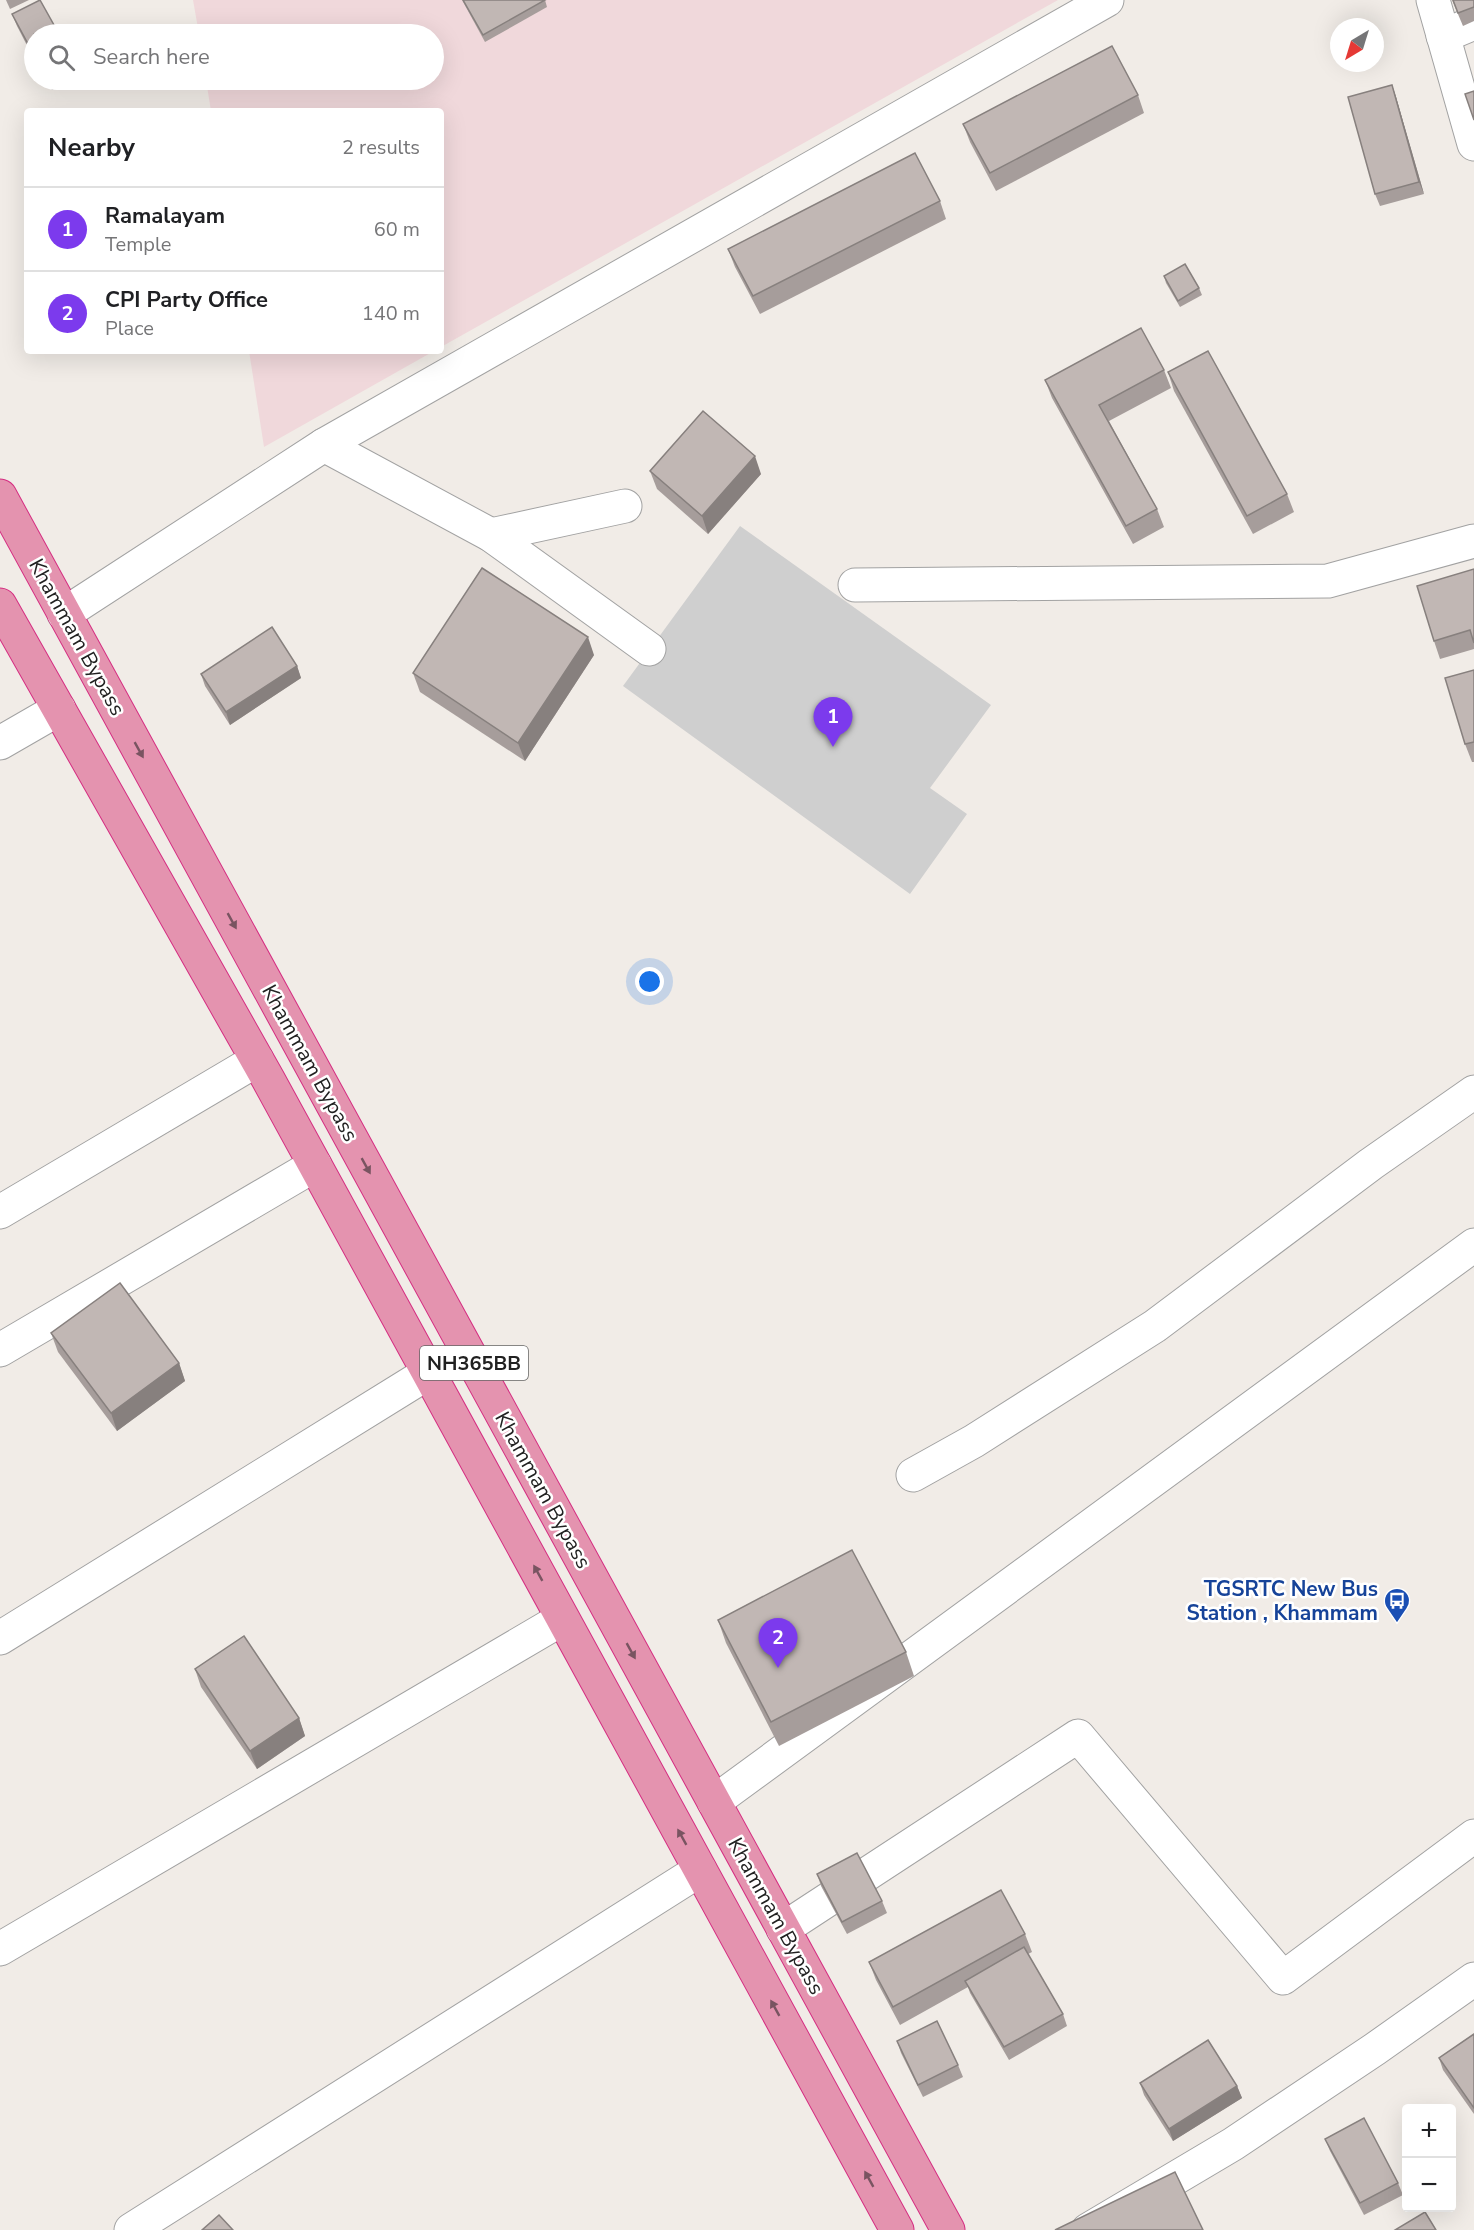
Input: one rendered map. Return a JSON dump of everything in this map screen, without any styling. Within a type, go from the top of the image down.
[{"type":"highway","name":"Khammam Bypass","points":[[0,496],[948,2230]]},
{"type":"highway","name":"NH365BB","points":[[0,605],[315,1165],[897,2230]]},
{"type":"highway","points":[[568,1630],[615,1623]]},
{"type":"street","points":[[64,614],[324,445],[1107,0]]},
{"type":"street","points":[[1433,0],[1474,144]]},
{"type":"street","points":[[1443,36],[1474,23]]},
{"type":"street","points":[[324,445],[491,535],[649,649]]},
{"type":"street","points":[[491,535],[625,506]]},
{"type":"street","points":[[855,585],[1329,581],[1474,541]]},
{"type":"street","points":[[0,743],[59,709]]},
{"type":"street","points":[[0,1212],[257,1060]]},
{"type":"street","points":[[913,1474],[974,1441],[1155,1326],[1371,1164],[1474,1092]]},
{"type":"street","points":[[0,1350],[315,1165]]},
{"type":"street","points":[[714,1802],[1474,1245]]},
{"type":"street","points":[[0,1638],[428,1372]]},
{"type":"street","points":[[0,1948],[568,1630]]},
{"type":"street","points":[[783,1929],[1078,1736],[1283,1978],[1474,1836]]},
{"type":"street","points":[[131,2230],[700,1870]]},
{"type":"street","points":[[1088,2230],[1233,2144],[1375,2049],[1474,1979]]},
{"type":"shaded area","points":[[193,0],[1058,0],[444,345],[444,108],[211,108],[208,90],[444,90],[444,24],[197,24]]},
{"type":"shaded area","points":[[249,354],[429,354],[264,447]]},
{"type":"shaded area","points":[[740,526],[991,705],[930,788],[967,814],[910,894],[623,686]]},
{"type":"building","points":[[40,0],[53,24],[24,24],[24,36],[12,14]]},
{"type":"building","points":[[463,0],[545,0],[483,35]]},
{"type":"building","points":[[1453,0],[1474,0],[1474,7],[1458,13]]},
{"type":"building","points":[[1112,46],[1138,95],[990,173],[963,124]]},
{"type":"building","points":[[1392,85],[1419,182],[1375,194],[1348,97]]},
{"type":"building","points":[[1474,91],[1474,120],[1465,94]]},
{"type":"building","points":[[915,153],[940,201],[753,296],[728,249]]},
{"type":"building","points":[[1185,264],[1199,288],[1178,301],[1164,276]]},
{"type":"building","points":[[1141,328],[1164,370],[1099,405],[1157,509],[1126,526],[1045,380]]},
{"type":"building","points":[[1208,351],[1287,494],[1247,516],[1168,372]]},
{"type":"building","points":[[703,411],[755,456],[702,516],[650,471]]},
{"type":"building","points":[[482,568],[588,637],[518,743],[413,673]]},
{"type":"building","points":[[1474,569],[1474,643],[1470,630],[1434,641],[1417,586]]},
{"type":"building","points":[[272,627],[297,666],[226,712],[201,674]]},
{"type":"building","points":[[1474,670],[1474,742],[1465,744],[1445,678]]},
{"type":"building","points":[[120,1283],[179,1363],[111,1413],[51,1333]]},
{"type":"building","points":[[852,1550],[906,1652],[771,1722],[718,1620]]},
{"type":"building","points":[[244,1636],[299,1718],[250,1751],[195,1669]]},
{"type":"building","points":[[857,1853],[882,1901],[842,1922],[817,1874]]},
{"type":"building","points":[[1001,1890],[1025,1934],[893,2007],[869,1962]]},
{"type":"building","points":[[1024,1947],[1063,2014],[1004,2047],[965,1981]]},
{"type":"building","points":[[937,2021],[958,2065],[918,2085],[897,2041]]},
{"type":"building","points":[[1474,2034],[1474,2108],[1439,2058]]},
{"type":"building","points":[[1208,2040],[1237,2086],[1169,2129],[1140,2083]]},
{"type":"building","points":[[1364,2118],[1398,2183],[1360,2203],[1325,2139]]},
{"type":"building","points":[[1175,2172],[1203,2230],[1055,2230]]},
{"type":"building","points":[[1425,2212],[1436,2230],[1395,2230]]},
{"type":"building","points":[[219,2215],[233,2230],[202,2230]]},
{"type":"place","name":"Ramalayam","points":[[833,747]]},
{"type":"place","name":"TGSRTC New Bus Station , Khammam","points":[[1397,1624]]},
{"type":"place","name":"CPI Party Office","points":[[778,1668]]}]
